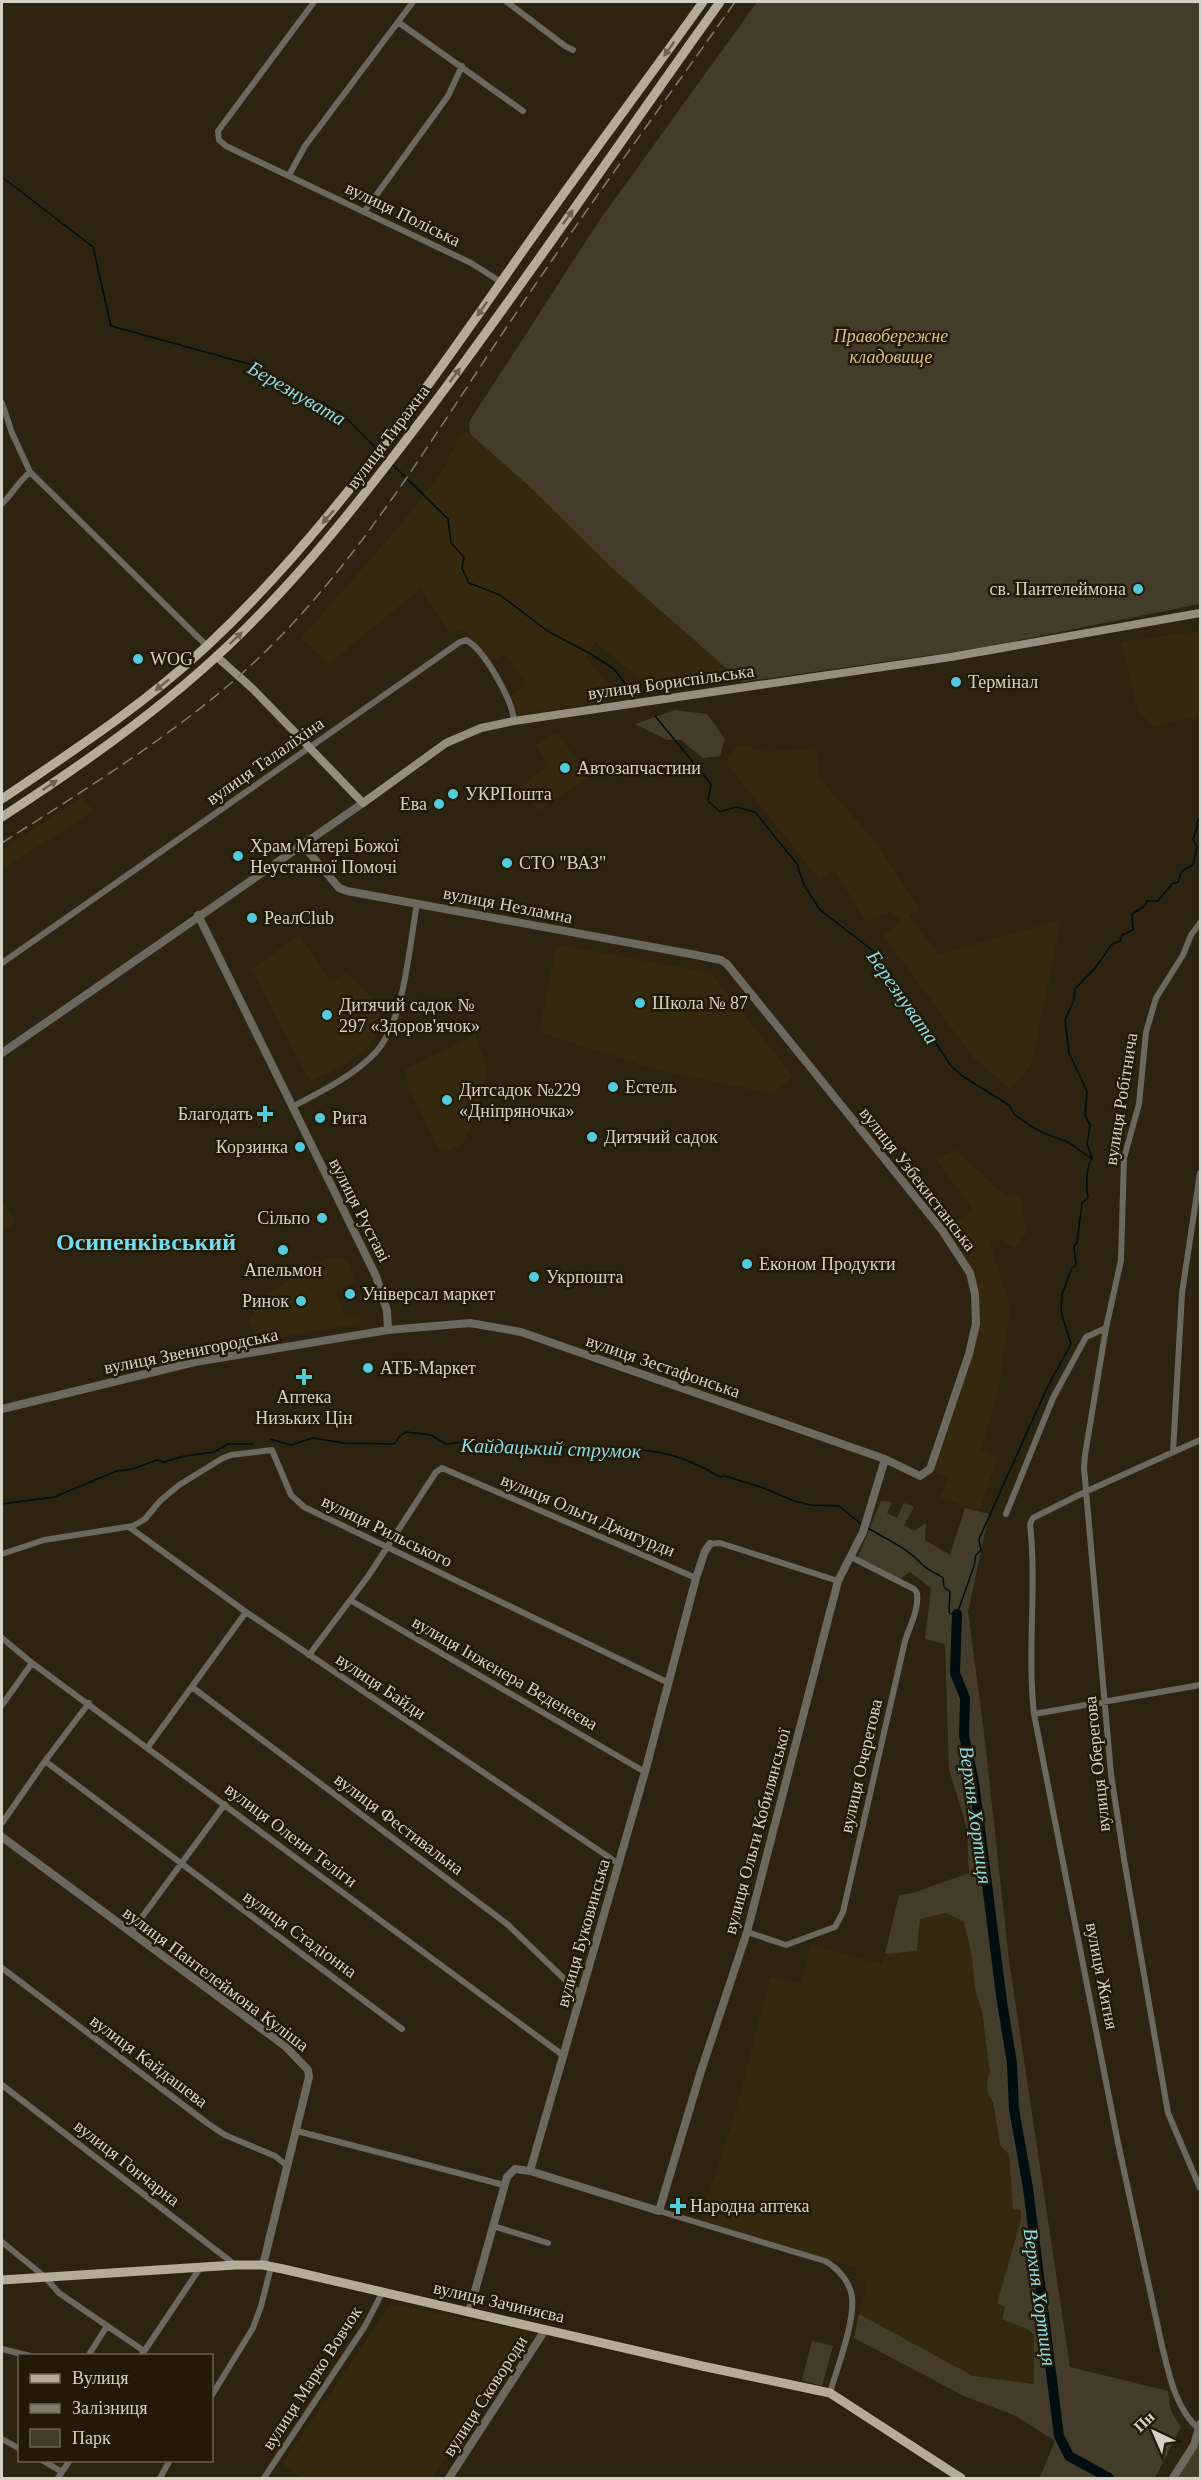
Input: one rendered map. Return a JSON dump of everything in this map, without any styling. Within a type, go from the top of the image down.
[{"type":"main road","name":"вулиця Тиражна","points":[[2,800],[125,713],[207,646],[246,608],[346,497],[600,142],[704,2]]},
{"type":"main road","name":"вулиця Тиражна","points":[[2,817],[154,709],[216,656],[257,618],[357,505],[517,291],[720,2]]},
{"type":"main road","points":[[600,142],[614,150]]},
{"type":"main road","points":[[501,282],[517,291]]},
{"type":"main road","name":"вулиця Бориспільська","points":[[363,803],[446,743],[481,728],[514,721],[951,657],[1200,613]]},
{"type":"main road","points":[[207,646],[311,747],[363,803]]},
{"type":"main road","name":"вулиця Зачиняєва","points":[[2,2280],[235,2265],[267,2266],[830,2393],[961,2478]]},
{"type":"street","name":"вулиця Поліська","points":[[314,2],[218,131],[217,136],[226,146],[471,263],[501,282]]},
{"type":"street","points":[[289,175],[305,146],[413,2]]},
{"type":"street","points":[[507,2],[573,50]]},
{"type":"street","points":[[398,22],[523,111]]},
{"type":"street","points":[[364,212],[448,96],[462,66]]},
{"type":"street","points":[[2,403],[12,433],[30,472],[207,646]]},
{"type":"street","points":[[2,504],[21,479],[30,472]]},
{"type":"street","name":"вулиця Талаліхіна","points":[[2,963],[466,640],[477,649],[510,702],[514,721]]},
{"type":"street","name":"вулиця Бориспільська","points":[[2,1053],[198,915],[363,803]]},
{"type":"street","name":"вулиця Незламна","points":[[302,844],[339,888],[696,955],[721,960],[727,964]]},
{"type":"street","points":[[291,1107],[357,1068],[375,1053],[389,1034],[395,1021],[400,999],[417,904]]},
{"type":"street","name":"вулиця Руставі","points":[[198,915],[376,1276],[387,1311],[388,1330]]},
{"type":"street","name":"вулиця Робітнича","points":[[1106,1328],[1122,1260],[1124,1158],[1138,1104],[1146,1032],[1156,998],[1200,923]]},
{"type":"street","name":"вулиця Узбекистанська","points":[[727,964],[942,1230],[970,1273],[976,1324],[973,1341],[930,1469],[920,1476]]},
{"type":"street","points":[[1173,1452],[1182,1293],[1200,1173]]},
{"type":"street","name":"вулиця Зестафонська","points":[[388,1330],[470,1323],[521,1332],[885,1460],[920,1476]]},
{"type":"street","points":[[1005,1514],[1058,1388],[1086,1337],[1106,1328]]},
{"type":"street","name":"вулиця Оберегова","points":[[1106,1328],[1085,1455],[1085,1492],[1111,1774],[1166,2103],[1175,2132],[1200,2188]]},
{"type":"street","name":"вулиця Звенигородська","points":[[2,1409],[195,1362],[388,1330]]},
{"type":"street","points":[[1085,1492],[1200,1440]]},
{"type":"street","name":"вулиця Рильського","points":[[129,1527],[145,1519],[159,1501],[179,1485],[223,1458],[272,1450],[291,1495],[300,1504],[385,1548],[669,1683]]},
{"type":"street","name":"вулиця Ольги Кобилянської","points":[[659,2211],[701,2071],[747,1932],[838,1581],[863,1532],[885,1460]]},
{"type":"street","name":"вулиця Ольги Джигурди","points":[[385,1548],[436,1472],[442,1468],[696,1578]]},
{"type":"street","name":"вулиця Житня","points":[[1085,1492],[1033,1518],[1030,1524],[1032,1568],[1030,1673],[1034,1714],[1118,2143],[1167,2368],[1185,2414],[1200,2428]]},
{"type":"street","points":[[2,1554],[44,1540],[109,1528],[129,1527]]},
{"type":"street","name":"вулиця Байди","points":[[129,1527],[246,1612],[618,1864]]},
{"type":"street","points":[[710,1544],[720,1543],[838,1581]]},
{"type":"street","name":"вулиця Буковинська","points":[[530,2170],[645,1772],[696,1578],[705,1551],[710,1544]]},
{"type":"street","points":[[309,1655],[385,1548]]},
{"type":"street","name":"вулиця Очеретова","points":[[747,1932],[786,1945],[835,1928],[843,1912],[918,1595],[914,1589],[851,1557]]},
{"type":"street","name":"вулиця Інженера Веденеєва","points":[[350,1600],[645,1772]]},
{"type":"street","points":[[148,1747],[246,1612]]},
{"type":"street","name":"вулиця Олени Теліги","points":[[2,1638],[32,1663],[564,2056]]},
{"type":"street","points":[[2,1705],[32,1663]]},
{"type":"street","points":[[1034,1714],[1200,1685]]},
{"type":"street","name":"вулиця Фестивальна","points":[[192,1687],[507,1924],[581,1995]]},
{"type":"street","points":[[2,1824],[88,1703]]},
{"type":"street","name":"вулиця Стадіонна","points":[[45,1761],[402,2029]]},
{"type":"street","points":[[131,1932],[225,1804]]},
{"type":"street","name":"вулиця Пантелеймона Куліша","points":[[2,1837],[285,2046],[308,2070],[309,2078],[297,2131],[286,2165],[267,2266]]},
{"type":"street","name":"вулиця Кайдашева","points":[[2,1968],[207,2124],[225,2135],[275,2156],[286,2165]]},
{"type":"street","name":"вулиця Гончарна","points":[[2,2085],[235,2265]]},
{"type":"street","points":[[297,2131],[504,2185]]},
{"type":"street","points":[[469,2312],[504,2185],[511,2171],[519,2168],[530,2170],[825,2261],[843,2276],[852,2297],[851,2317],[830,2393]]},
{"type":"street","points":[[493,2226],[548,2243]]},
{"type":"street","points":[[2,2242],[45,2277],[58,2293],[142,2353],[200,2268]]},
{"type":"street","points":[[213,2393],[253,2328],[261,2306],[267,2266]]},
{"type":"street","name":"вулиця Марко Вовчок","points":[[264,2478],[365,2326],[382,2293]]},
{"type":"street","points":[[89,2354],[107,2326]]},
{"type":"street","name":"вулиця Сковороди","points":[[449,2478],[545,2330]]},
{"type":"street","points":[[2,2349],[25,2354]]},
{"type":"street","points":[[1173,2478],[1186,2459],[1200,2428]]},
{"type":"street","points":[[2,2439],[18,2448]]},
{"type":"street","points":[[45,2462],[62,2472]]},
{"type":"street","points":[[58,2478],[69,2462]]},
{"type":"street","points":[[160,2478],[169,2462]]},
{"type":"shaded area","points":[[462,432],[470,434],[529,486],[612,568],[742,682],[654,690],[595,642],[585,657],[621,698],[518,715],[510,697],[526,684],[505,654],[491,662],[464,630],[450,633],[421,588],[329,664],[301,638],[398,528],[442,472]]},
{"type":"shaded area","points":[[1200,631],[1200,715],[1154,726],[1138,712],[1121,642]]},
{"type":"shaded area","points":[[558,733],[588,777],[538,811],[522,786],[549,766],[535,745]]},
{"type":"shaded area","points":[[738,744],[767,752],[817,748],[819,778],[875,841],[920,910],[909,916],[939,954],[1061,920],[1032,1063],[1011,1090],[973,1057],[883,935],[902,921],[890,912],[866,921],[834,870],[820,880],[726,763]]},
{"type":"shaded area","points":[[83,797],[93,811],[2,870],[2,849]]},
{"type":"shaded area","name":"Дитячий садок № 297 «Здоров'ячок»","points":[[300,935],[330,981],[347,973],[379,1004],[378,1027],[367,1049],[337,1069],[310,1081],[251,969]]},
{"type":"shaded area","name":"Школа № 87","points":[[559,945],[711,973],[793,1076],[772,1094],[654,1069],[539,1032],[556,948]]},
{"type":"shaded area","name":"Дитсадок №229 «Дніпряночка»","points":[[475,1035],[487,1069],[477,1113],[463,1144],[441,1153],[408,1086],[406,1069]]},
{"type":"shaded area","points":[[956,1150],[1005,1196],[1019,1194],[1027,1232],[1015,1248],[999,1239],[990,1243],[1010,1307],[999,1388],[981,1450],[998,1457],[979,1511],[940,1497],[949,1478],[932,1471],[979,1331],[978,1292],[970,1264],[941,1228],[974,1211],[935,1158]]},
{"type":"shaded area","points":[[2,1201],[16,1222],[2,1232]]},
{"type":"shaded area","name":"Ринок","points":[[342,1257],[350,1265],[355,1282],[335,1290],[345,1317],[359,1315],[362,1323],[259,1341],[248,1318],[254,1316],[253,1312],[262,1306],[265,1295],[314,1264]]},
{"type":"shaded area","points":[[946,1913],[964,1922],[972,1957],[975,1989],[982,2012],[990,2072],[987,2077],[1000,2145],[1009,2155],[1013,2209],[1021,2210],[1002,2319],[1027,2329],[1034,2335],[1034,2384],[973,2376],[859,2314],[867,2282],[855,2278],[857,2268],[700,2220],[739,2100],[770,1977],[801,1983],[811,1945],[881,1964],[885,1954],[917,1951],[920,1919]]},
{"type":"shaded area","points":[[391,2304],[529,2332],[432,2478],[301,2478],[282,2464]]},
{"type":"green space","name":"Правобережне кладовище","points":[[757,2],[1200,2],[1200,604],[980,648],[742,682],[612,568],[529,486],[470,434],[469,422],[599,221]]},
{"type":"green space","points":[[675,710],[707,714],[725,739],[720,756],[703,758],[681,740],[667,740],[635,724]]},
{"type":"green space","points":[[881,1501],[892,1502],[887,1513],[897,1518],[904,1503],[914,1507],[904,1525],[914,1531],[926,1523],[925,1540],[950,1555],[965,1508],[989,1514],[968,1612],[984,1732],[1009,1960],[1070,2367],[1168,2391],[1171,2411],[1181,2427],[1155,2478],[1040,2477],[1055,2441],[1016,2416],[964,2396],[854,2338],[859,2314],[973,2376],[1034,2384],[1034,2335],[1027,2329],[1002,2319],[1005,2307],[997,2303],[1021,2220],[1021,2210],[1013,2209],[1009,2155],[1000,2145],[993,2102],[988,2092],[987,2083],[990,2072],[982,2012],[975,1989],[972,1957],[964,1922],[946,1913],[920,1919],[917,1951],[885,1954],[899,1895],[913,1893],[969,1873],[967,1829],[949,1769],[945,1644],[925,1639],[931,1588],[910,1572],[899,1580],[857,1559]]},
{"type":"green space","points":[[812,2341],[833,2346],[822,2386],[802,2380]]},
{"type":"green space","points":[[1199,2441],[1200,2478],[1176,2478]]},
{"type":"waterway","name":"Березнувата","points":[[2,177],[93,247],[111,326],[249,364],[341,413],[377,449]]},
{"type":"waterway","name":"Березнувата","points":[[393,465],[448,519],[451,543],[464,557],[462,568],[469,583],[500,595],[549,632],[614,669],[631,691]]},
{"type":"waterway","name":"Березнувата","points":[[655,716],[711,784],[708,801],[720,812],[736,807],[755,812],[797,864],[804,885],[820,910],[876,953],[951,1066],[962,1076],[1009,1105],[1015,1115],[1028,1124],[1041,1132],[1068,1142],[1092,1159]]},
{"type":"waterway","points":[[1092,1158],[1087,1144],[1090,1125],[1085,1115],[1087,1091],[1069,1053],[1065,1020],[1074,1000],[1075,989],[1096,967],[1112,944],[1120,941],[1122,935],[1133,930],[1132,914],[1145,906],[1147,901],[1158,901],[1172,884],[1178,882],[1182,871],[1193,865],[1197,847],[1193,839],[1200,817]]},
{"type":"waterway","name":"Верхня Хортиця","points":[[957,1614],[976,1555],[981,1550],[979,1539],[1047,1388],[1071,1344],[1061,1312],[1062,1294],[1072,1268],[1076,1265],[1074,1246],[1077,1243],[1082,1203],[1088,1198],[1087,1179],[1091,1160]]},
{"type":"waterway","name":"Кайдацький струмок","points":[[270,1439],[291,1445],[313,1438],[344,1443],[394,1444],[406,1432],[431,1435],[446,1444],[466,1442],[470,1445],[635,1449],[656,1452],[686,1460],[720,1477],[725,1476],[761,1487],[794,1501],[811,1505],[839,1506],[861,1524]]},
{"type":"waterway","name":"Кайдацький струмок","points":[[2,1504],[54,1497],[117,1471],[133,1469],[157,1460],[164,1462],[184,1456],[214,1452],[228,1444],[253,1444]]},
{"type":"waterway","name":"Кайдацький струмок","points":[[868,1528],[904,1549],[927,1569],[943,1578],[944,1587],[950,1592],[949,1612],[957,1618]]},
{"type":"waterway","name":"Верхня Хортиця","points":[[957,1614],[955,1673],[965,1698],[964,1736],[974,1782],[1012,2063],[1014,2109],[1028,2188],[1059,2436],[1069,2456],[1109,2478]]},
{"type":"railway","points":[[2,843],[182,723],[238,677],[315,599],[382,513],[560,248],[735,2]]},
{"type":"place","name":"св. Пантелеймона","points":[[1138,589]]},
{"type":"place","name":"WOG","points":[[138,659]]},
{"type":"place","name":"Термінал","points":[[956,682]]},
{"type":"place","name":"Автозапчастини","points":[[565,768]]},
{"type":"place","name":"УКРПошта","points":[[453,794]]},
{"type":"place","name":"Ева","points":[[439,804]]},
{"type":"place","name":"Храм Матері Божої Неустанної Помочі","points":[[238,856]]},
{"type":"place","name":"СТО \"ВАЗ\"","points":[[507,863]]},
{"type":"place","name":"РеалClub","points":[[252,918]]},
{"type":"place","name":"Школа № 87","points":[[640,1003]]},
{"type":"place","name":"Дитячий садок № 297 «Здоров'ячок»","points":[[327,1015]]},
{"type":"place","name":"Естель","points":[[613,1087]]},
{"type":"place","name":"Дитсадок №229 «Дніпряночка»","points":[[447,1100]]},
{"type":"place","name":"Благодать","points":[[265,1114]]},
{"type":"place","name":"Рига","points":[[320,1118]]},
{"type":"place","name":"Дитячий садок","points":[[592,1137]]},
{"type":"place","name":"Корзинка","points":[[300,1147]]},
{"type":"place","name":"Сільпо","points":[[322,1218]]},
{"type":"place","name":"Апельмон","points":[[283,1250]]},
{"type":"place","name":"Економ Продукти","points":[[747,1264]]},
{"type":"place","name":"Укрпошта","points":[[534,1277]]},
{"type":"place","name":"Універсал маркет","points":[[350,1294]]},
{"type":"place","name":"Ринок","points":[[301,1301]]},
{"type":"place","name":"АТБ-Маркет","points":[[368,1368]]},
{"type":"place","name":"Аптека Низьких Цін","points":[[304,1377]]},
{"type":"place","name":"Народна аптека","points":[[678,2206]]},
{"type":"district","name":"Осипенківський","points":[[146,1242]]}]
